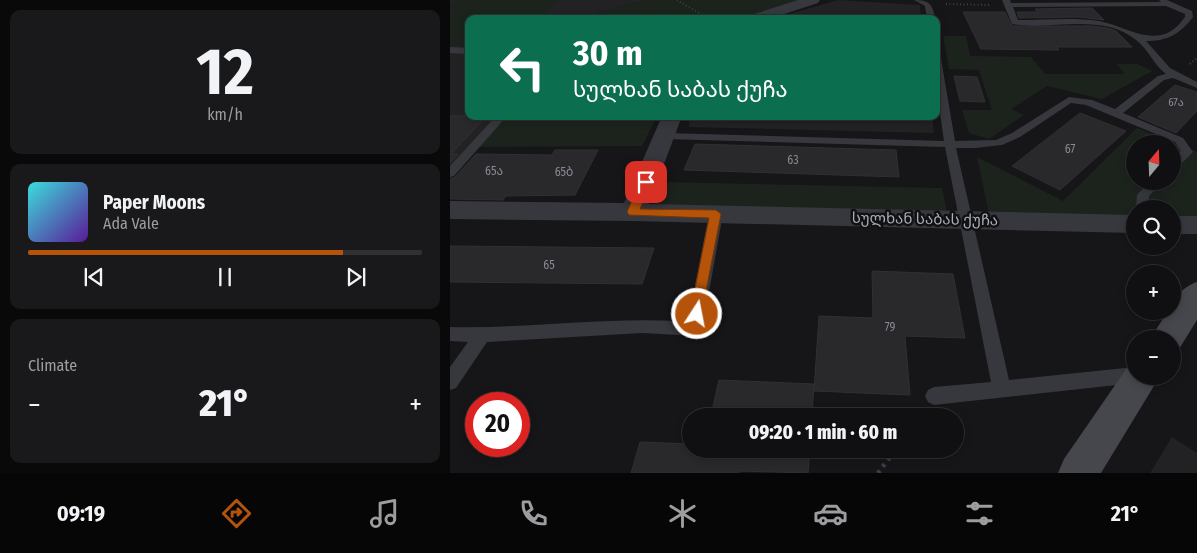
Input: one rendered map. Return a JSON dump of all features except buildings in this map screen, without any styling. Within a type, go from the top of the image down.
[{"type":"street","points":[[766,15],[813,0]]},
{"type":"street","points":[[633,212],[668,126]]},
{"type":"street","name":"სულხან საბას ქუჩა","points":[[450,210],[633,212],[1126,224]]},
{"type":"street","points":[[1181,225],[1197,225]]},
{"type":"street","points":[[1173,330],[1197,294]]},
{"type":"street","points":[[1078,473],[1136,385]]},
{"type":"lane","points":[[922,1],[930,7],[931,15]]},
{"type":"lane","points":[[1139,38],[1168,38],[1180,30],[1189,17],[1189,13],[1165,2],[1007,2],[1015,22],[1101,24],[1124,29],[1139,38],[1165,69],[1197,84]]},
{"type":"lane","points":[[450,50],[465,50]]},
{"type":"lane","points":[[1115,114],[1161,78],[1176,75]]},
{"type":"lane","points":[[940,79],[950,144],[1002,389]]},
{"type":"lane","points":[[668,126],[950,144],[998,143],[1016,135],[1069,100],[1088,102],[1167,135]]},
{"type":"lane","points":[[450,173],[498,120]]},
{"type":"lane","points":[[1181,143],[1186,152],[1181,157]]},
{"type":"lane","points":[[450,334],[482,335],[642,326],[680,328],[697,314],[716,214]]},
{"type":"lane","points":[[450,382],[482,335]]},
{"type":"lane","points":[[934,396],[1126,376]]},
{"type":"path","points":[[678,0],[702,15]]},
{"type":"path","points":[[922,1],[946,4],[1007,2]]},
{"type":"path","points":[[1190,65],[1197,58]]},
{"type":"path","points":[[878,473],[889,458]]},
{"type":"shaded area","points":[[450,0],[647,0],[596,15],[465,15],[465,120],[502,120],[450,179]]},
{"type":"shaded area","points":[[458,0],[558,0],[542,15],[465,15],[465,46],[450,46],[450,6]]},
{"type":"shaded area","points":[[647,0],[808,0],[760,15],[596,15]]},
{"type":"shaded area","points":[[838,0],[920,5],[921,15],[786,15]]},
{"type":"shaded area","points":[[943,36],[966,36],[970,56],[1031,57],[1045,74],[1124,74],[1117,64],[1137,64],[1152,71],[1102,99],[1047,86],[1011,109],[1024,115],[989,139],[969,133],[962,110],[992,110],[979,70],[949,69]]},
{"type":"shaded area","points":[[502,120],[655,120],[642,146],[478,147]]},
{"type":"shaded area","points":[[690,120],[932,120],[934,133],[689,127]]},
{"type":"shaded area","points":[[1137,128],[1154,135],[1130,135]]},
{"type":"shaded area","points":[[1126,139],[1126,190],[1181,190],[1181,146],[1197,152],[1197,216],[1181,216],[1181,200],[1126,200],[1126,215],[989,214],[977,157],[1063,201]]},
{"type":"shaded area","points":[[662,182],[942,188],[947,212],[652,206]]},
{"type":"shaded area","points":[[1172,437],[1197,453],[1197,473],[1150,473]]},
{"type":"route","points":[[646,182],[633,212],[716,214],[697,314]]}]
